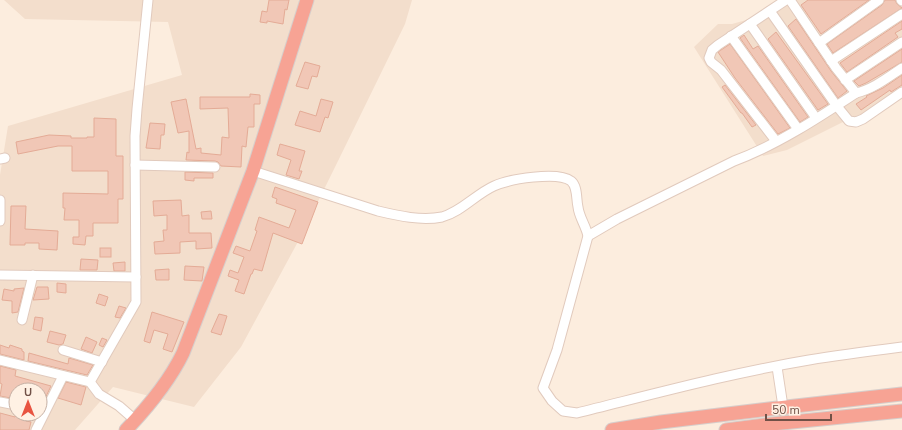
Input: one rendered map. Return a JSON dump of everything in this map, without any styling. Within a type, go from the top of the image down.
[{"type":"highway","points":[[126,430],[170,377],[183,353],[253,171],[307,0]]},
{"type":"highway","points":[[612,430],[769,408],[902,394]]},
{"type":"highway","points":[[726,430],[902,411]]},
{"type":"street","points":[[90,382],[136,302],[135,165],[137,109],[148,0]]},
{"type":"street","points":[[776,141],[721,70],[711,62],[709,58],[712,50],[786,0]]},
{"type":"street","points":[[790,0],[831,61],[856,93]]},
{"type":"street","points":[[819,43],[880,0]]},
{"type":"street","points":[[770,11],[836,105],[849,121],[856,122],[863,119],[902,92]]},
{"type":"street","points":[[831,61],[902,14]]},
{"type":"street","points":[[750,24],[816,118]]},
{"type":"street","points":[[731,36],[798,129]]},
{"type":"street","points":[[845,80],[902,42]]},
{"type":"street","points":[[588,236],[617,219],[776,141],[856,93],[880,83],[902,68]]},
{"type":"street","points":[[135,165],[215,167]]},
{"type":"street","points":[[253,171],[378,211],[399,216],[426,219],[443,216],[458,209],[494,186],[504,182],[559,177],[572,182],[575,186],[579,213],[588,236],[556,350],[543,388],[552,401],[563,410],[577,413],[777,366],[808,360],[902,347]]},
{"type":"street","points":[[0,200],[0,221]]},
{"type":"street","points":[[0,274],[136,277]]},
{"type":"street","points":[[22,320],[33,275]]},
{"type":"street","points":[[63,350],[102,362]]},
{"type":"street","points":[[0,360],[90,382],[99,394],[119,406],[135,420]]},
{"type":"street","points":[[777,366],[782,400]]},
{"type":"street","points":[[48,401],[63,376]]},
{"type":"shaded area","points":[[4,0],[412,0],[405,24],[300,238],[241,347],[194,407],[113,387],[75,430],[0,430],[0,175],[8,126],[182,75],[168,22],[25,19]]},
{"type":"shaded area","points":[[789,0],[902,0],[902,89],[863,117],[853,117],[787,150],[763,156],[694,47],[718,24],[732,24],[768,14]]},
{"type":"building","points":[[269,0],[289,0],[287,10],[285,9],[283,24],[267,21],[267,23],[260,22],[262,11],[267,12]]},
{"type":"building","points":[[808,0],[869,0],[821,34],[801,5]]},
{"type":"building","points":[[885,0],[895,0],[902,8],[833,53],[827,44],[882,5]]},
{"type":"building","points":[[796,19],[831,71],[847,91],[838,98],[788,26]]},
{"type":"building","points":[[902,21],[902,29],[895,33],[898,37],[847,72],[840,63]]},
{"type":"building","points":[[776,32],[828,104],[818,110],[768,39]]},
{"type":"building","points":[[744,35],[753,49],[758,46],[808,117],[800,122],[740,38]]},
{"type":"building","points":[[730,44],[790,128],[778,134],[735,78],[718,52]]},
{"type":"building","points":[[902,49],[902,62],[859,86],[854,81]]},
{"type":"building","points":[[305,62],[320,66],[317,77],[312,76],[308,89],[296,86]]},
{"type":"building","points":[[902,75],[902,85],[891,92],[890,90],[861,110],[856,104],[867,97],[866,96],[883,88]]},
{"type":"building","points":[[725,85],[756,125],[752,127],[741,113],[722,87]]},
{"type":"building","points":[[250,94],[260,95],[260,104],[254,104],[254,127],[248,127],[246,147],[242,146],[241,167],[221,166],[215,161],[186,160],[187,152],[189,153],[189,131],[178,133],[171,102],[186,99],[196,149],[201,148],[201,153],[221,155],[222,137],[229,138],[228,108],[200,109],[200,97],[250,97]]},
{"type":"building","points":[[321,99],[333,102],[328,118],[325,117],[320,132],[295,125],[300,111],[316,116]]},
{"type":"building","points":[[94,118],[116,119],[116,156],[123,156],[123,199],[118,199],[118,223],[93,223],[93,236],[86,236],[85,245],[73,244],[73,237],[79,237],[79,220],[64,220],[65,208],[63,208],[63,193],[108,194],[108,171],[72,171],[72,146],[58,146],[18,154],[16,142],[49,135],[71,136],[71,138],[94,137]]},
{"type":"building","points":[[150,123],[165,124],[164,135],[161,135],[160,149],[146,148]]},
{"type":"building","points":[[280,144],[305,151],[299,171],[302,171],[299,179],[286,175],[291,160],[277,155]]},
{"type":"building","points":[[185,172],[213,173],[213,178],[194,178],[194,181],[185,180]]},
{"type":"building","points":[[275,187],[318,202],[302,244],[273,233],[262,271],[254,269],[244,294],[235,291],[239,280],[228,276],[230,270],[238,273],[244,257],[233,253],[236,246],[250,251],[257,231],[255,230],[259,217],[289,228],[296,210],[276,203],[277,199],[272,197]]},
{"type":"building","points":[[181,200],[182,216],[189,215],[189,233],[211,233],[212,248],[196,249],[196,241],[180,242],[180,253],[155,254],[154,242],[164,241],[163,230],[167,230],[167,215],[154,216],[153,201]]},
{"type":"building","points":[[11,206],[26,206],[25,229],[58,231],[57,250],[39,249],[39,243],[10,245]]},
{"type":"building","points":[[211,211],[212,219],[202,219],[201,212]]},
{"type":"building","points":[[100,248],[111,248],[111,257],[100,257]]},
{"type":"building","points":[[81,259],[98,260],[97,270],[80,270]]},
{"type":"building","points":[[125,262],[125,271],[114,271],[113,263]]},
{"type":"building","points":[[185,266],[204,267],[202,281],[184,280]]},
{"type":"building","points":[[169,269],[169,280],[156,280],[155,270]]},
{"type":"building","points":[[57,283],[66,284],[66,293],[57,292]]},
{"type":"building","points":[[37,287],[48,287],[49,299],[33,300]]},
{"type":"building","points":[[24,288],[18,312],[12,313],[12,301],[2,300],[4,289],[14,291],[14,289]]},
{"type":"building","points":[[99,294],[108,297],[105,306],[96,303]]},
{"type":"building","points":[[119,306],[126,308],[120,318],[115,317]]},
{"type":"building","points":[[152,312],[184,322],[172,352],[163,349],[168,334],[154,330],[150,343],[144,341]]},
{"type":"building","points":[[219,314],[227,316],[221,335],[211,332]]},
{"type":"building","points":[[35,317],[43,318],[41,331],[33,329]]},
{"type":"building","points":[[50,331],[66,335],[63,344],[59,345],[47,342]]},
{"type":"building","points":[[86,337],[97,342],[92,353],[81,349]]},
{"type":"building","points":[[102,338],[107,340],[103,347],[99,345]]},
{"type":"building","points":[[0,345],[9,348],[10,345],[22,349],[24,352],[24,360],[0,354]]},
{"type":"building","points":[[29,353],[68,364],[69,358],[93,365],[87,375],[28,361]]},
{"type":"building","points":[[0,366],[16,370],[15,376],[37,382],[8,382],[8,398],[0,396],[2,384],[0,383]]},
{"type":"building","points":[[66,382],[86,387],[81,405],[58,398]]},
{"type":"building","points":[[48,385],[51,386],[48,392]]},
{"type":"building","points":[[0,413],[8,415],[8,422],[31,422],[29,430],[0,430]]},
{"type":"tunnel","points":[[783,401],[784,430]]}]
